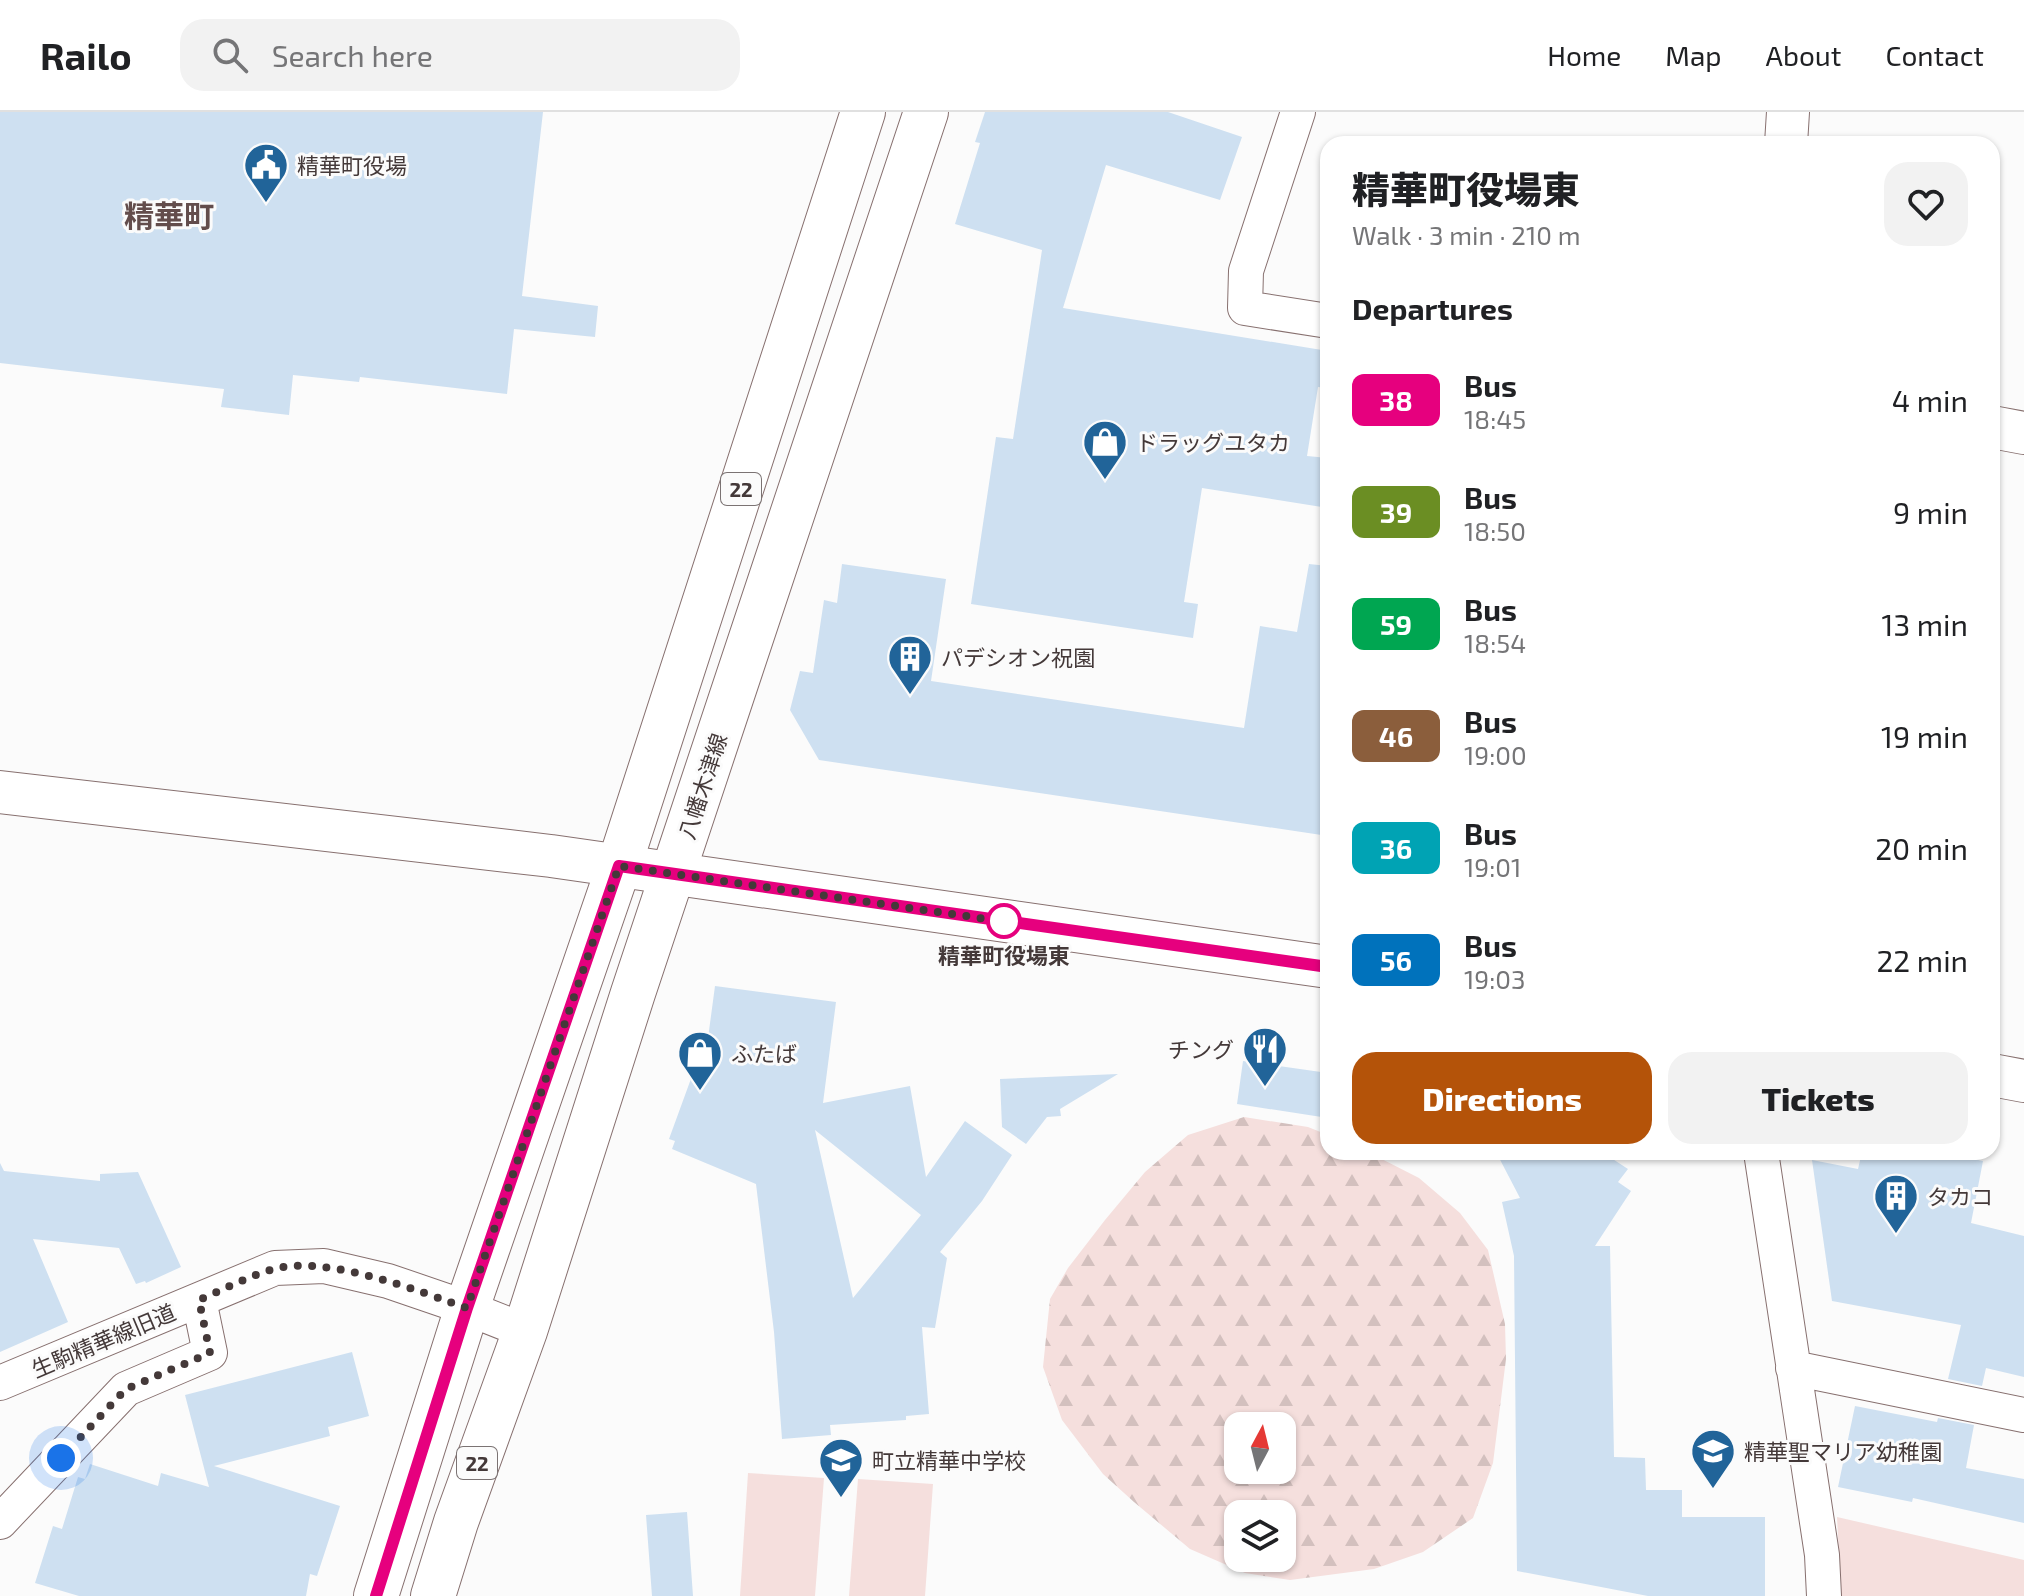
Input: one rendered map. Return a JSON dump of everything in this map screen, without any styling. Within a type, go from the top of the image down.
[{"type":"main road","name":"22","points":[[376,1596],[467,1308],[619,866],[863,112]]},
{"type":"main road","name":"八幡木津線","points":[[433,1596],[456,1522],[525,1331],[672,874],[926,112]]},
{"type":"street","points":[[1298,112],[1246,271],[1245,308],[1320,320]]},
{"type":"street","points":[[1786,136],[1788,112]]},
{"type":"street","points":[[2000,428],[2024,433]]},
{"type":"street","points":[[0,792],[619,866],[1320,966]]},
{"type":"street","points":[[2000,1076],[2024,1081]]},
{"type":"street","points":[[1762,1160],[1822,1555],[1824,1596]]},
{"type":"street","name":"生駒精華線旧道","points":[[0,1383],[275,1268],[324,1266],[388,1281],[525,1331]]},
{"type":"street","points":[[0,1522],[126,1389],[210,1353],[199,1300]]},
{"type":"street","points":[[1793,1368],[2024,1415]]},
{"type":"green space","points":[[1244,1117],[1308,1127],[1320,1132],[1320,1160],[1384,1160],[1419,1178],[1460,1213],[1488,1250],[1505,1324],[1506,1359],[1493,1463],[1473,1518],[1423,1552],[1374,1569],[1290,1580],[1243,1572],[1296,1572],[1296,1500],[1224,1500],[1224,1564],[1190,1549],[1103,1474],[1062,1420],[1043,1367],[1050,1299],[1068,1268],[1145,1172],[1188,1135]]},
{"type":"green space","points":[[748,1473],[824,1478],[815,1596],[740,1596]]},
{"type":"green space","points":[[858,1479],[933,1484],[925,1596],[849,1596]]},
{"type":"green space","points":[[1837,1517],[2024,1560],[2024,1596],[1841,1596]]},
{"type":"building","name":"精華町役場","points":[[0,112],[543,112],[522,296],[598,306],[595,337],[514,329],[507,394],[360,377],[359,382],[293,375],[289,415],[221,407],[224,389],[0,363]]},
{"type":"building","points":[[985,112],[1168,112],[1242,137],[1220,200],[1106,165],[1063,308],[1320,350],[1320,387],[1307,456],[1320,457],[1320,507],[1202,488],[1184,602],[1198,604],[1193,638],[971,604],[996,437],[1013,439],[1042,250],[955,224],[980,143],[975,142]]},
{"type":"building","name":"パデシオン祝園","points":[[842,564],[946,579],[931,681],[1244,728],[1260,626],[1297,632],[1309,564],[1320,565],[1320,835],[819,760],[790,710],[800,671],[813,673],[824,600],[837,603]]},
{"type":"building","points":[[715,986],[836,1002],[823,1103],[910,1086],[926,1177],[965,1121],[1012,1155],[982,1201],[940,1252],[947,1258],[935,1328],[922,1327],[929,1414],[906,1416],[906,1420],[830,1425],[831,1435],[782,1439],[774,1332],[756,1184],[672,1149],[675,1141],[669,1139],[696,1065],[704,1068]],"holes":[[[815,1130],[921,1215],[853,1298]]]},
{"type":"building","points":[[1243,1061],[1320,1072],[1320,1117],[1237,1104]]},
{"type":"building","points":[[1118,1074],[1060,1109],[1061,1116],[1047,1117],[1026,1144],[1002,1127],[1000,1079]]},
{"type":"building","points":[[1500,1160],[1614,1160],[1628,1169],[1618,1182],[1631,1191],[1595,1246],[1610,1246],[1614,1457],[1645,1458],[1646,1490],[1682,1490],[1682,1517],[1765,1517],[1765,1596],[1648,1596],[1517,1571],[1514,1256],[1502,1202],[1520,1198]]},
{"type":"building","name":"タカコ","points":[[1812,1160],[1858,1169],[1860,1160],[1983,1161],[1971,1223],[2024,1236],[2024,1377],[1986,1368],[1982,1386],[1948,1379],[1961,1325],[1832,1301]]},
{"type":"building","points":[[0,1163],[4,1171],[100,1181],[100,1174],[138,1172],[181,1267],[146,1283],[136,1284],[119,1248],[33,1239],[68,1322],[0,1352]]},
{"type":"building","points":[[352,1352],[369,1416],[328,1427],[330,1436],[214,1466],[340,1506],[317,1576],[310,1574],[306,1596],[79,1596],[35,1583],[53,1526],[62,1529],[78,1477],[85,1479],[90,1464],[158,1486],[161,1473],[209,1487],[185,1395]]},
{"type":"building","points":[[1855,1406],[1937,1422],[1938,1418],[1974,1425],[1966,1468],[2024,1479],[2024,1523],[1913,1498],[1912,1502],[1838,1487]]},
{"type":"building","points":[[687,1512],[693,1596],[652,1596],[646,1515]]},
{"type":"bus line","name":"38","points":[[376,1596],[467,1308],[619,866],[1320,966]]},
{"type":"place","name":"精華町役場","points":[[266,204]]},
{"type":"place","name":"ドラッグユタカ","points":[[1105,481]]},
{"type":"place","name":"パデシオン祝園","points":[[910,696]]},
{"type":"place","name":"精華町役場東","points":[[1004,921]]},
{"type":"place","name":"チング","points":[[1265,1088]]},
{"type":"place","name":"ふたば","points":[[700,1092]]},
{"type":"place","name":"タカコ","points":[[1896,1235]]},
{"type":"place","name":"精華聖マリア幼稚園","points":[[1713,1490]]},
{"type":"place","name":"町立精華中学校","points":[[841,1499]]},
{"type":"district","name":"精華町","points":[[169,215]]},
{"type":"route","points":[[61,1458],[126,1389],[210,1353],[199,1300],[275,1268],[324,1266],[388,1281],[467,1308],[619,866],[1014,923],[1004,921]]}]
